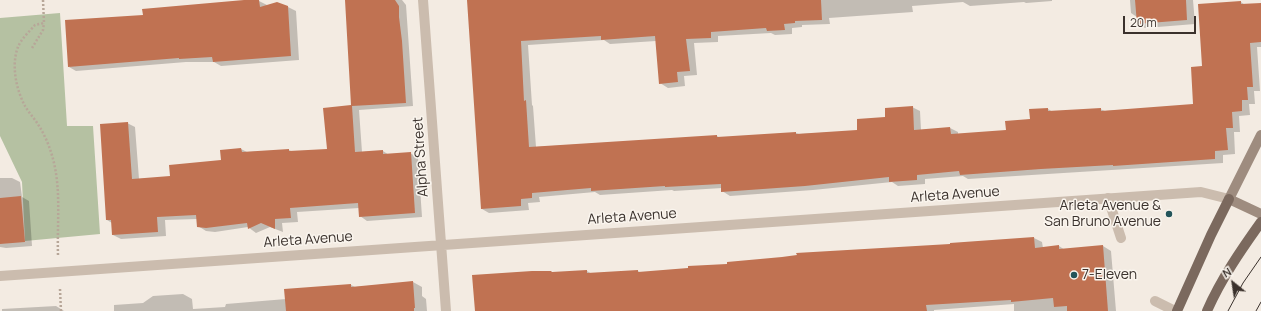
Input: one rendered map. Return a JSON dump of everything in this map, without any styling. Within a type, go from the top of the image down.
[{"type":"main road","points":[[1176,311],[1211,235],[1261,135]]},
{"type":"main road","name":"Arleta Avenue","points":[[1229,199],[1261,214]]},
{"type":"main road","points":[[1207,311],[1211,301],[1240,251],[1261,222]]},
{"type":"street","name":"Alpha Street","points":[[423,0],[446,311]]},
{"type":"street","name":"Arleta Avenue","points":[[0,276],[1201,192],[1229,199]]},
{"type":"street","points":[[1108,198],[1120,238]]},
{"type":"street","points":[[1155,301],[1176,311]]},
{"type":"path","points":[[32,48],[43,30],[43,0]]},
{"type":"path","points":[[44,23],[35,25],[18,46],[15,59],[15,76],[18,90],[25,106],[48,142],[54,162],[58,190],[58,244],[62,311]]},
{"type":"green space","points":[[60,13],[67,126],[93,126],[100,234],[25,241],[22,182],[0,136],[0,18]]},
{"type":"building","points":[[259,0],[260,7],[277,2],[288,6],[291,56],[213,62],[212,57],[179,58],[68,67],[65,20],[143,15],[142,9]]},
{"type":"building","points":[[345,0],[395,0],[399,6],[406,103],[352,106],[355,152],[383,150],[383,154],[411,152],[415,213],[359,217],[358,203],[290,208],[291,218],[275,219],[275,229],[261,223],[248,229],[247,223],[206,228],[197,227],[196,215],[157,217],[158,232],[112,235],[111,220],[106,220],[100,124],[128,122],[132,179],[170,176],[169,165],[221,160],[220,150],[241,148],[242,152],[289,149],[289,151],[327,149],[323,108],[351,105]]},
{"type":"building","points":[[467,0],[821,0],[822,20],[795,21],[795,23],[784,24],[785,30],[767,31],[766,28],[711,32],[711,38],[686,39],[690,71],[677,72],[678,82],[659,84],[655,36],[601,40],[601,36],[521,41],[524,101],[526,100],[529,147],[717,135],[717,137],[857,130],[857,119],[885,117],[885,108],[913,106],[914,130],[950,127],[951,134],[1006,130],[1005,121],[1030,119],[1029,109],[1048,108],[1048,111],[1101,108],[1101,111],[1193,104],[1191,67],[1202,66],[1198,4],[1241,1],[1241,4],[1261,3],[1261,42],[1250,43],[1253,87],[1247,87],[1248,100],[1242,100],[1242,111],[1232,112],[1233,128],[1226,128],[1228,150],[1215,151],[1215,159],[960,175],[959,171],[917,175],[917,180],[889,182],[889,177],[805,186],[721,192],[721,184],[591,191],[591,188],[532,193],[532,198],[521,199],[521,206],[481,209]]},
{"type":"building","points":[[1135,0],[1186,0],[1187,20],[1137,24]]},
{"type":"building","points":[[21,196],[25,242],[0,244],[0,198]]},
{"type":"building","points":[[1034,237],[1035,248],[1059,245],[1059,249],[1103,245],[1108,311],[1067,311],[1067,306],[1054,307],[1053,298],[1011,302],[1011,300],[926,305],[927,311],[475,311],[472,275],[532,271],[552,272],[587,270],[587,273],[638,270],[638,272],[688,268],[688,266],[727,264],[727,262],[797,255],[796,253],[950,244]]},
{"type":"building","points":[[413,281],[414,311],[286,311],[284,289],[351,284],[351,287]]},
{"type":"tram line","points":[[1228,311],[1243,283],[1261,257]]},
{"type":"tram line","points":[[1256,311],[1261,302]]},
{"type":"place","name":"Arleta Avenue & San Bruno Avenue","points":[[1169,214]]},
{"type":"place","name":"7-Eleven","points":[[1074,275]]}]
